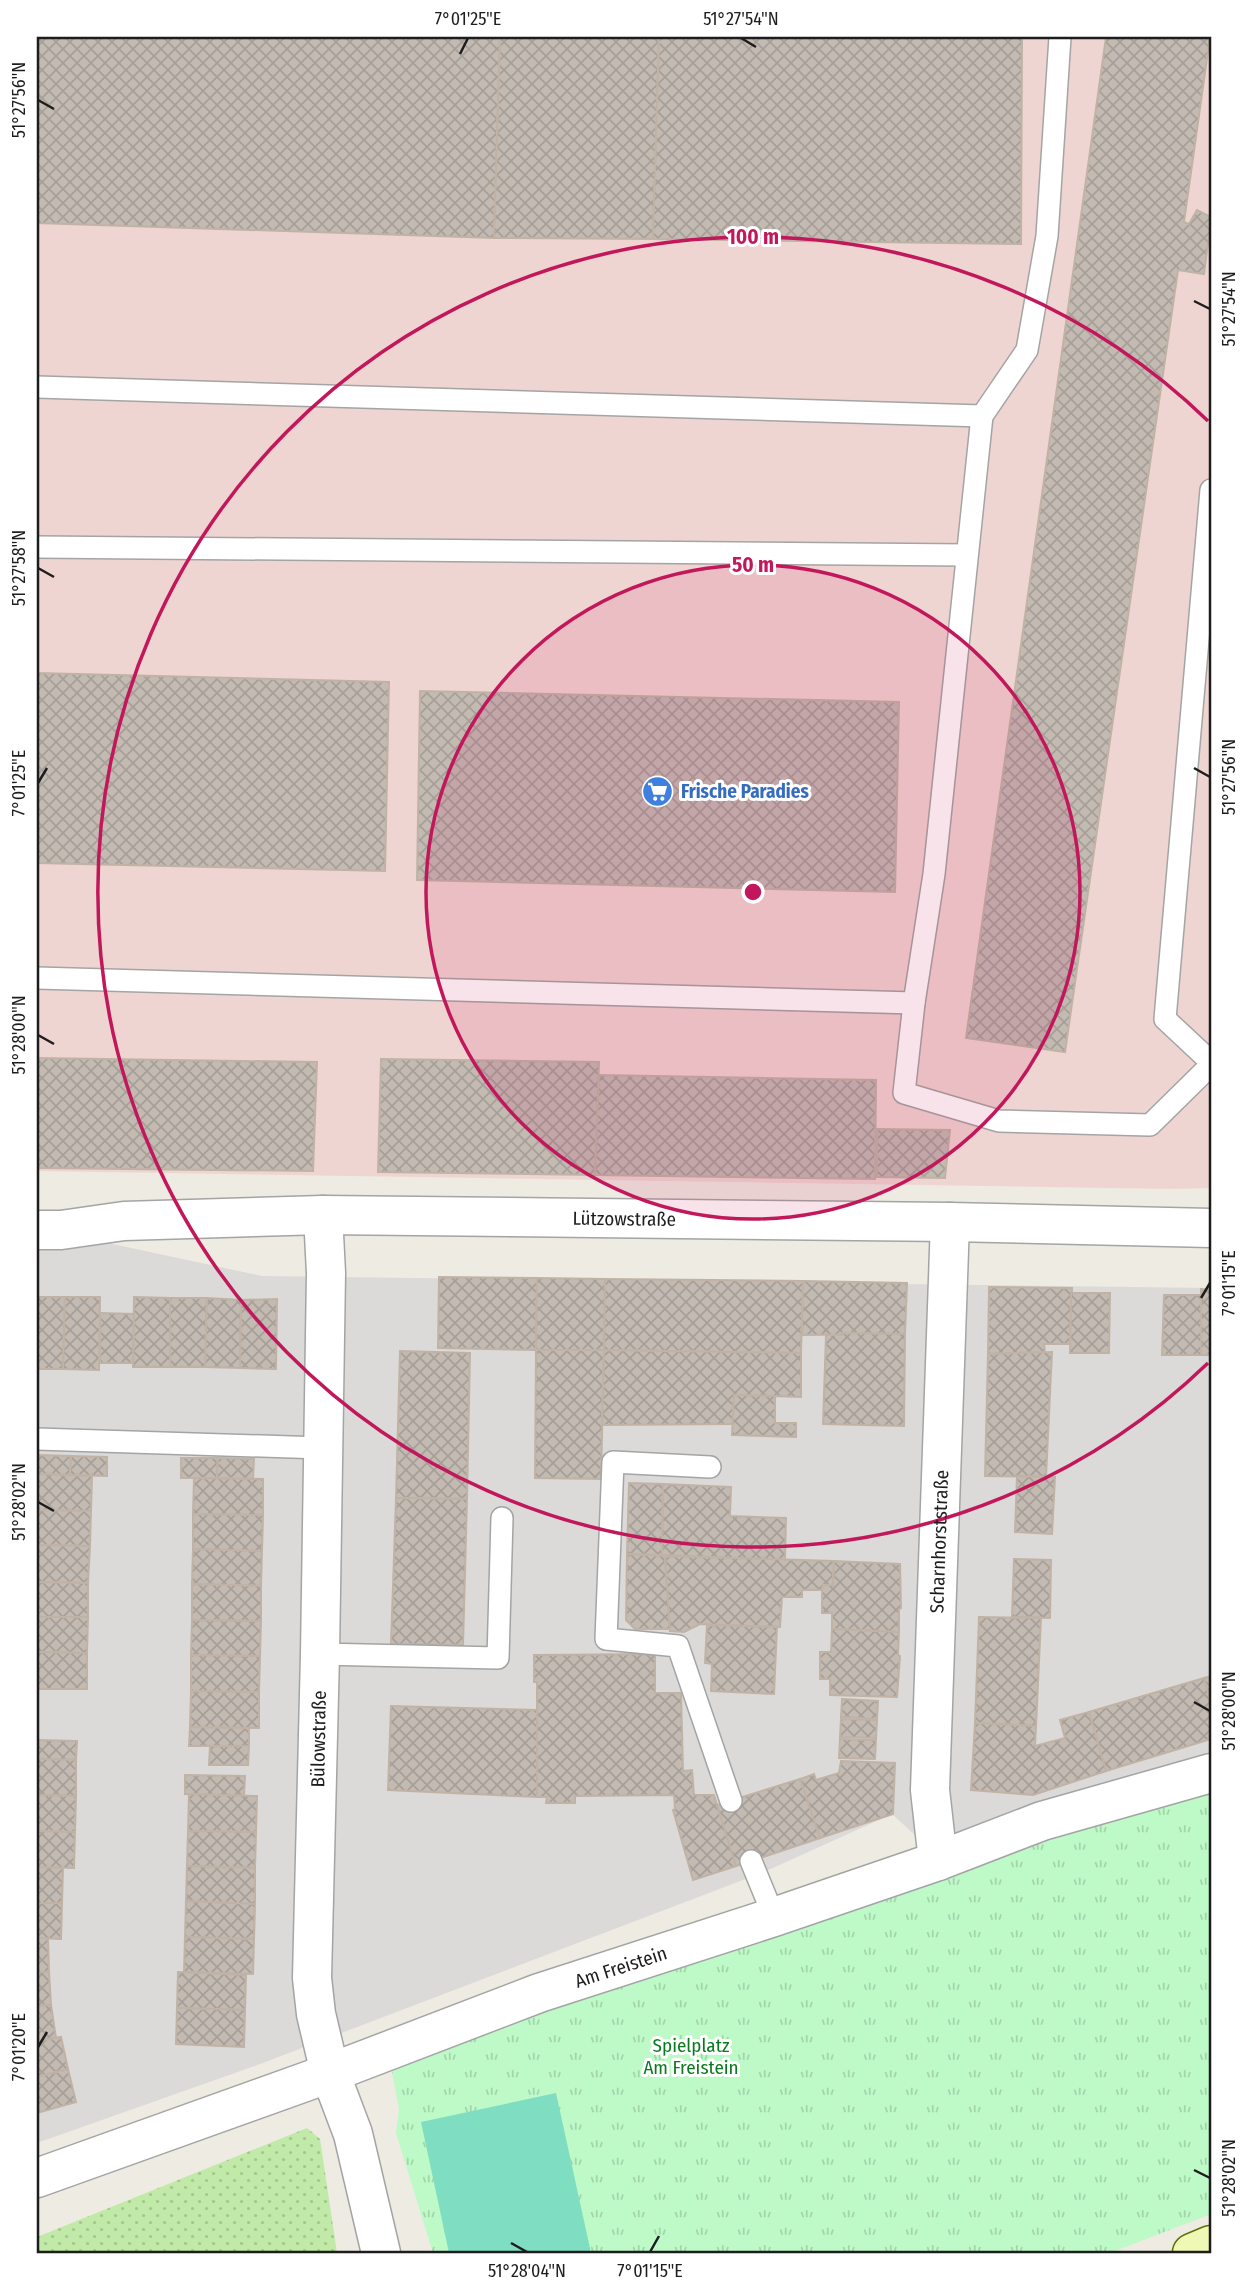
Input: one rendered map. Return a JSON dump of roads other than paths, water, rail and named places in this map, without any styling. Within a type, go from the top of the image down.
[{"type":"main road","points":[[1192,2253],[1211,2245]]},
{"type":"street","name":"Lützowstraße","points":[[37,1230],[61,1230],[124,1221],[323,1216],[950,1222],[1211,1228]]},
{"type":"street","name":"Bülowstraße","points":[[323,1216],[326,1273],[312,1978],[316,2014],[330,2074],[353,2134],[381,2253]]},
{"type":"street","name":"Scharnhorststraße","points":[[937,1861],[930,1790],[950,1222]]},
{"type":"street","name":"Am Freistein","points":[[37,2178],[330,2074],[539,1993],[774,1917],[937,1861],[1042,1821],[1211,1773]]},
{"type":"lane","points":[[1060,37],[1047,236],[1027,350],[982,416],[934,874],[914,1003],[904,1093],[999,1121],[1150,1125],[1211,1063],[1166,1019],[1211,490]]},
{"type":"lane","points":[[37,387],[982,416]]},
{"type":"lane","points":[[37,547],[967,555]]},
{"type":"lane","points":[[37,978],[914,1003]]},
{"type":"lane","points":[[37,1439],[322,1448]]},
{"type":"lane","points":[[710,1467],[613,1462],[606,1639],[678,1646],[731,1801]]},
{"type":"lane","points":[[320,1654],[498,1658],[502,1518]]},
{"type":"lane","points":[[751,1861],[774,1917]]},
{"type":"place","name":"Frische Paradies","points":[[658,791]]},
{"type":"park label","name":"Spielplatz Am Freistein","points":[[691,2056]]}]
